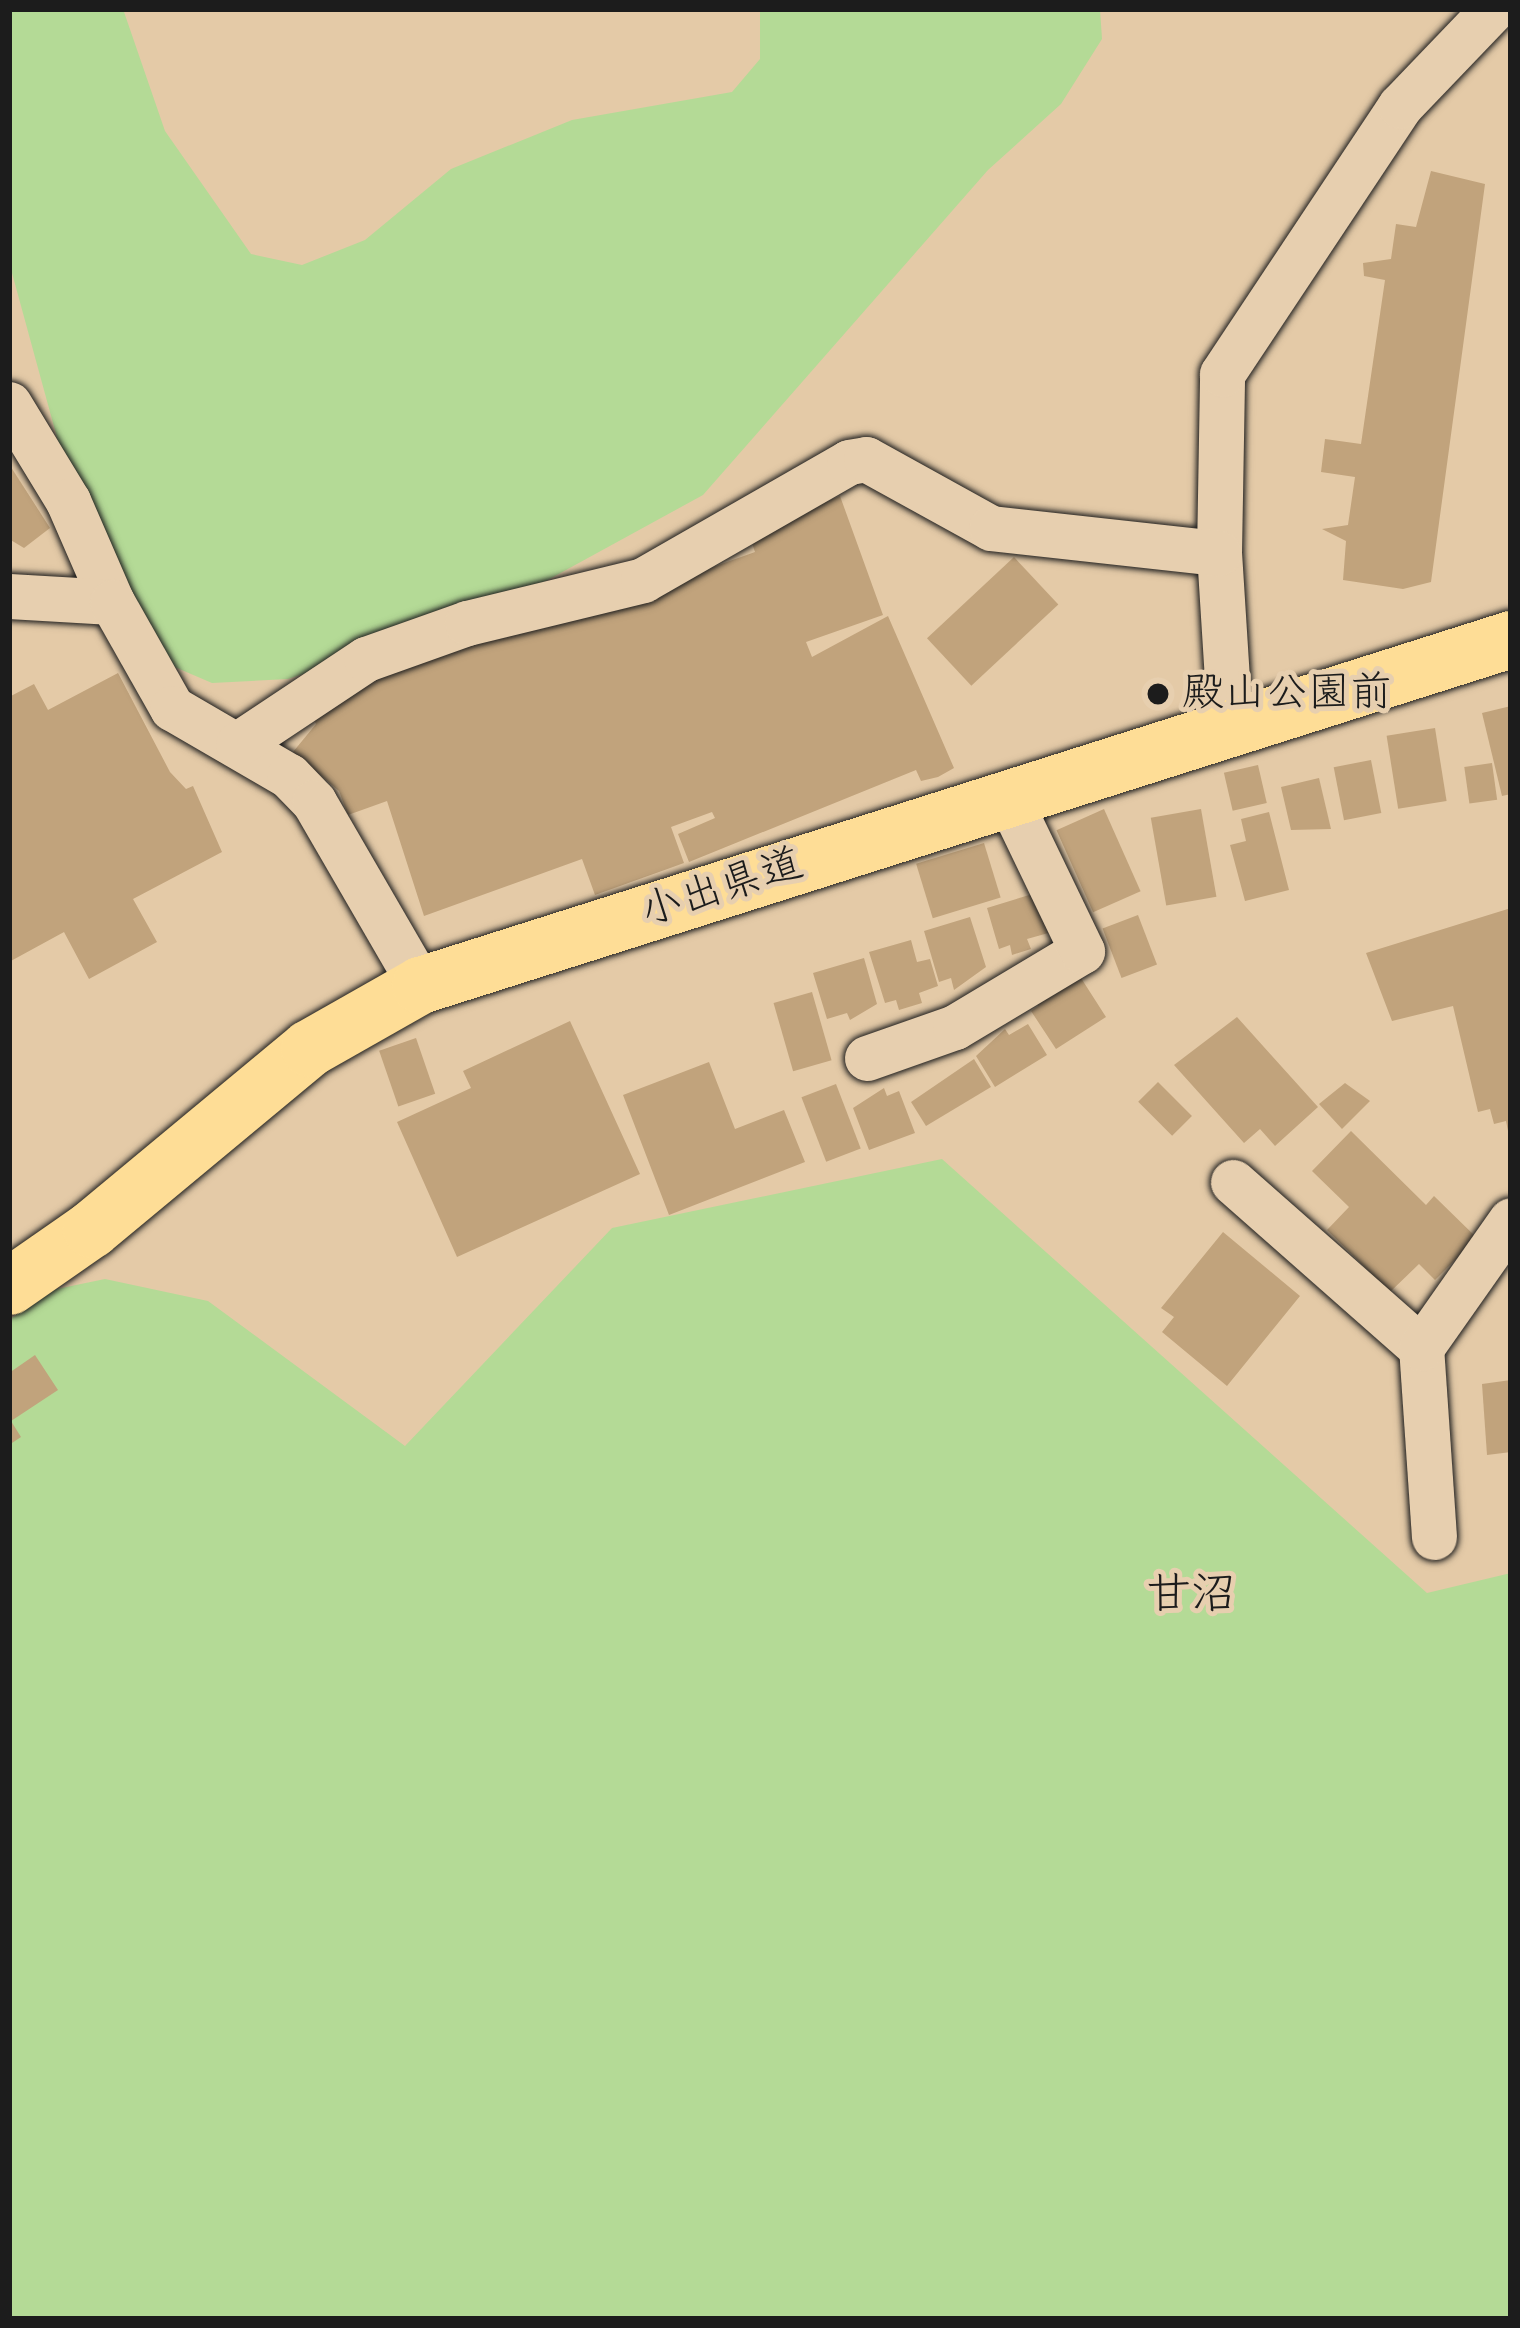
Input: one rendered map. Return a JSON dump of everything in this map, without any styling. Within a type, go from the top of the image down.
[{"type":"main road","name":"小出県道","points":[[9,1286],[91,1229],[309,1048],[420,985],[1511,639]]},
{"type":"street","points":[[1230,728],[1219,553],[1222,374],[1400,106],[1492,9]]},
{"type":"street","points":[[9,404],[68,501],[112,602],[172,708],[238,744],[314,802],[420,985]]},
{"type":"street","points":[[238,744],[365,659],[467,623],[644,580],[849,462],[866,459],[991,528],[1219,553]]},
{"type":"street","points":[[9,596],[112,602]]},
{"type":"street","points":[[867,1058],[955,1027],[1082,951],[1008,797]]},
{"type":"street","points":[[1233,1182],[1421,1348]]},
{"type":"street","points":[[1434,1537],[1421,1348],[1511,1220]]},
{"type":"green space","points":[[9,9],[123,9],[165,131],[251,254],[302,265],[365,240],[451,169],[572,120],[732,92],[760,59],[760,9],[1100,9],[1102,39],[1061,104],[988,170],[703,495],[482,616],[288,679],[212,683],[149,656],[59,445],[9,262]]},
{"type":"green space","points":[[942,1159],[1427,1593],[1511,1573],[1511,2319],[9,2319],[9,1320],[52,1290],[105,1279],[208,1301],[405,1446],[612,1228]]},
{"type":"building","points":[[1431,171],[1485,184],[1431,582],[1403,589],[1343,580],[1346,541],[1322,529],[1348,525],[1355,477],[1321,472],[1325,439],[1361,444],[1385,280],[1364,276],[1363,263],[1391,259],[1396,224],[1416,227]]},
{"type":"building","points":[[9,464],[50,528],[24,548],[9,539]]},
{"type":"building","points":[[840,496],[883,615],[806,642],[812,657],[888,616],[954,768],[938,777],[921,781],[916,770],[689,862],[678,834],[715,818],[712,812],[671,827],[684,863],[595,895],[582,859],[424,916],[387,801],[348,815],[339,791],[293,752],[316,724],[307,705],[346,675],[579,615],[755,552],[749,534]]},
{"type":"building","points":[[1014,557],[1058,605],[971,686],[927,638]]},
{"type":"building","points":[[118,673],[170,772],[186,789],[193,786],[222,852],[133,899],[157,942],[89,979],[64,932],[9,962],[9,697],[34,684],[48,710]]},
{"type":"building","points":[[1511,706],[1511,794],[1502,796],[1482,713]]},
{"type":"building","points":[[1435,728],[1447,801],[1398,809],[1387,736]]},
{"type":"building","points":[[1371,760],[1381,813],[1344,820],[1334,767]]},
{"type":"building","points":[[1492,763],[1497,800],[1469,804],[1464,767]]},
{"type":"building","points":[[1258,765],[1267,803],[1233,811],[1224,773]]},
{"type":"building","points":[[1319,778],[1331,829],[1291,830],[1281,787]]},
{"type":"building","points":[[1104,809],[1141,891],[1093,912],[1056,830]]},
{"type":"building","points":[[1201,809],[1216,897],[1166,906],[1151,818]]},
{"type":"building","points":[[1269,812],[1289,890],[1245,901],[1230,845],[1246,841],[1241,819]]},
{"type":"building","points":[[984,843],[1001,898],[933,918],[916,864]]},
{"type":"building","points":[[1039,892],[1052,932],[1027,939],[1031,949],[1012,955],[1010,945],[999,949],[987,908]]},
{"type":"building","points":[[1511,908],[1509,1136],[1506,1121],[1494,1124],[1490,1109],[1478,1112],[1453,1006],[1392,1021],[1366,953]]},
{"type":"building","points":[[1138,915],[1157,964],[1122,978],[1103,929]]},
{"type":"building","points":[[970,917],[986,967],[954,990],[951,978],[939,982],[924,931]]},
{"type":"building","points":[[911,940],[917,962],[930,959],[938,986],[919,993],[922,1003],[899,1010],[896,1000],[885,1003],[869,952]]},
{"type":"building","points":[[864,958],[877,1004],[850,1020],[847,1013],[827,1019],[813,973]]},
{"type":"building","points":[[1081,978],[1106,1017],[1056,1049],[1031,1011],[1038,1006],[1034,998]]},
{"type":"building","points":[[812,992],[832,1060],[793,1071],[774,1003]]},
{"type":"building","points":[[1237,1017],[1318,1107],[1275,1146],[1260,1129],[1244,1143],[1174,1065]]},
{"type":"building","points":[[570,1021],[640,1174],[457,1257],[397,1122],[471,1088],[463,1071]]},
{"type":"building","points":[[1028,1024],[1047,1055],[995,1087],[976,1056],[1005,1029],[1009,1035]]},
{"type":"building","points":[[416,1038],[435,1094],[398,1106],[379,1051]]},
{"type":"building","points":[[974,1059],[991,1087],[926,1126],[911,1102]]},
{"type":"building","points":[[709,1062],[735,1129],[784,1110],[805,1162],[669,1215],[623,1095]]},
{"type":"building","points":[[1158,1082],[1192,1116],[1172,1136],[1138,1102]]},
{"type":"building","points":[[1345,1083],[1370,1101],[1342,1129],[1319,1104]]},
{"type":"building","points":[[836,1084],[861,1148],[826,1162],[801,1097]]},
{"type":"building","points":[[884,1088],[887,1096],[899,1091],[915,1133],[869,1150],[853,1108]]},
{"type":"building","points":[[1351,1131],[1426,1205],[1434,1196],[1477,1238],[1435,1280],[1419,1264],[1390,1292],[1327,1230],[1349,1207],[1312,1171]]},
{"type":"building","points":[[1223,1232],[1300,1296],[1227,1386],[1162,1332],[1174,1317],[1161,1308]]},
{"type":"building","points":[[35,1355],[58,1390],[11,1421],[21,1437],[9,1445],[9,1373]]},
{"type":"building","points":[[1511,1380],[1511,1452],[1487,1455],[1482,1384]]},
{"type":"place","name":"殿山公園前","points":[[1158,694]]},
{"type":"district","name":"甘沼","points":[[1191,1597]]}]
